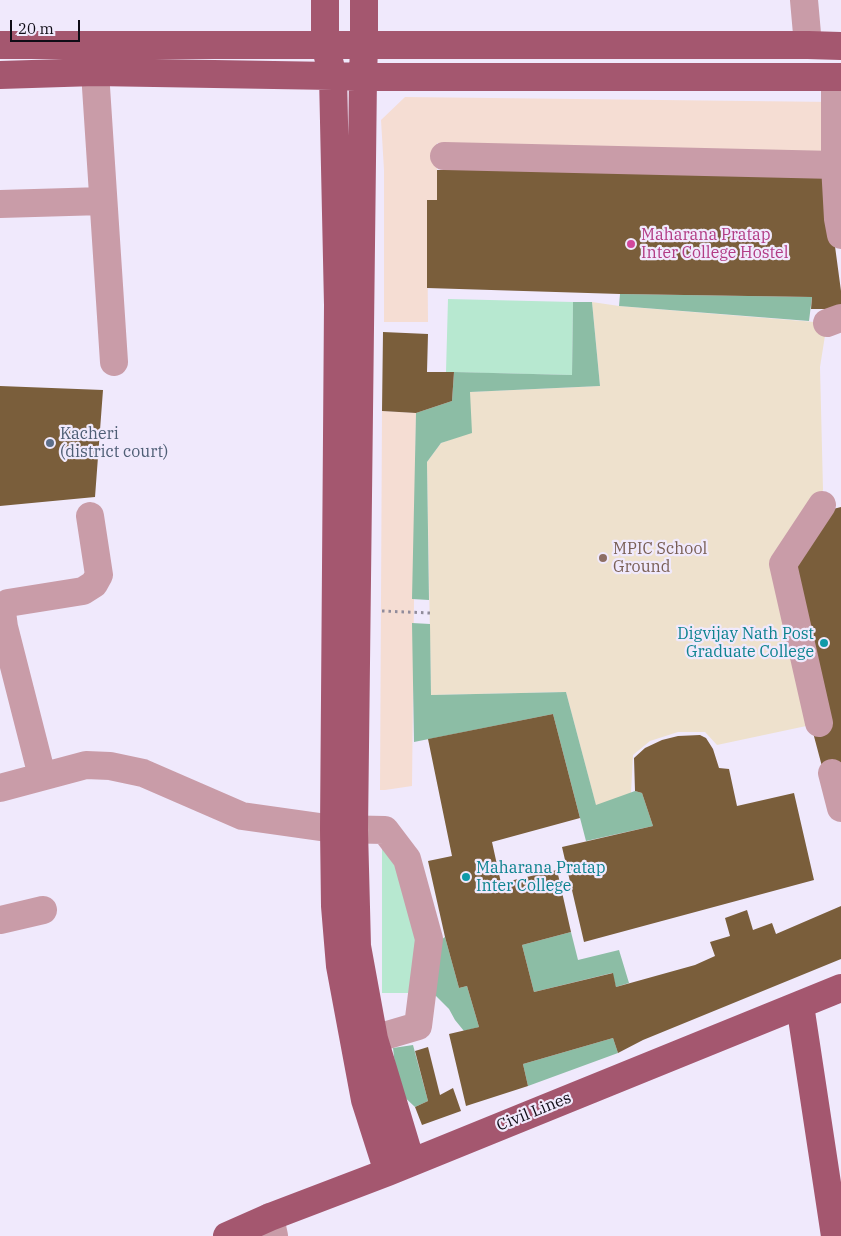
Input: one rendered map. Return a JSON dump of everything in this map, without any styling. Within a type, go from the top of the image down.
[{"type":"main road","points":[[325,0],[325,45],[333,76],[338,305],[344,829],[358,946],[364,1041],[400,1167]]},
{"type":"main road","points":[[344,829],[357,611],[364,0]]},
{"type":"main road","points":[[0,45],[827,46],[838,77],[362,77],[95,72],[0,75]]},
{"type":"main road","name":"Civil Lines","points":[[227,1236],[272,1227],[400,1167],[841,988]]},
{"type":"main road","points":[[800,1005],[836,1236]]},
{"type":"street","points":[[804,0],[827,46]]},
{"type":"street","points":[[95,72],[114,362]]},
{"type":"street","points":[[838,77],[835,165],[838,219],[841,235]]},
{"type":"street","points":[[444,156],[835,165]]},
{"type":"street","points":[[0,204],[104,201]]},
{"type":"street","points":[[819,723],[779,564],[822,505]]},
{"type":"street","points":[[42,776],[4,627],[2,612],[8,603],[84,591],[94,584],[99,575],[90,516]]},
{"type":"street","points":[[0,788],[86,765],[110,766],[143,773],[242,816],[344,829],[386,830],[407,860],[429,904],[428,939],[418,1026],[364,1041]]},
{"type":"street","points":[[832,773],[841,808]]},
{"type":"street","points":[[0,920],[43,910]]},
{"type":"path","points":[[357,611],[430,613]]},
{"type":"shaded area","points":[[405,97],[833,102],[833,154],[572,151],[437,143],[437,200],[427,200],[428,322],[384,322],[384,170],[381,120]]},
{"type":"shaded area","name":"MPIC School Ground","points":[[592,302],[619,306],[827,323],[820,367],[823,490],[775,564],[811,725],[717,745],[705,732],[678,732],[650,741],[633,755],[631,793],[596,806],[566,692],[431,695],[427,462],[441,443],[471,432],[469,392],[600,386]]},
{"type":"shaded area","points":[[382,411],[416,413],[412,786],[385,790],[380,790]]},
{"type":"green space","points":[[620,294],[812,297],[809,321],[619,306]]},
{"type":"green space","points":[[448,299],[573,302],[572,375],[446,372]]},
{"type":"green space","points":[[573,302],[592,302],[600,386],[470,392],[472,433],[441,443],[427,462],[429,600],[412,599],[416,413],[452,401],[454,372],[572,375]]},
{"type":"green space","points":[[412,623],[430,624],[431,695],[566,692],[596,805],[635,791],[642,793],[653,826],[586,841],[553,714],[414,742]]},
{"type":"green space","points":[[382,835],[406,881],[419,944],[412,993],[382,993]]},
{"type":"green space","points":[[571,932],[578,960],[619,950],[629,983],[616,987],[612,973],[534,992],[522,945]]},
{"type":"green space","points":[[445,937],[459,988],[467,986],[479,1027],[464,1031],[449,1009],[430,990],[438,942]]},
{"type":"green space","points":[[613,1038],[618,1053],[528,1086],[523,1064]]},
{"type":"green space","points":[[413,1045],[428,1101],[415,1107],[398,1091],[393,1048]]},
{"type":"building","name":"Maharana Pratap Inter College Hostel","points":[[568,168],[825,172],[841,291],[841,309],[811,309],[812,297],[427,288],[427,200],[437,200],[437,170]]},
{"type":"building","points":[[383,332],[428,334],[427,372],[454,372],[452,401],[416,413],[382,411]]},
{"type":"building","name":"Kacheri (district court)","points":[[0,386],[103,390],[95,497],[0,506]]},
{"type":"building","name":"Digvijay Nath Post Graduate College","points":[[841,507],[841,771],[824,774],[811,725],[789,564],[829,510]]},
{"type":"building","name":"Maharana Pratap Inter College","points":[[553,714],[580,818],[492,842],[501,883],[557,870],[571,932],[522,945],[534,992],[613,973],[616,987],[695,965],[715,956],[710,942],[730,936],[725,918],[747,910],[753,930],[772,923],[776,934],[841,906],[841,959],[643,1040],[618,1053],[613,1038],[523,1064],[528,1086],[466,1106],[449,1034],[479,1027],[467,986],[459,988],[445,937],[428,861],[452,856],[428,739]]},
{"type":"building","points":[[700,735],[706,738],[713,749],[719,768],[729,769],[737,806],[794,793],[814,880],[584,942],[562,847],[653,826],[642,793],[635,791],[634,758],[645,748],[662,740],[678,736]]},
{"type":"building","points":[[428,1047],[440,1095],[453,1088],[461,1111],[422,1125],[415,1107],[428,1101],[415,1051]]},
{"type":"place","name":"Maharana Pratap Inter College Hostel","points":[[631,244]]},
{"type":"place","name":"Kacheri (district court)","points":[[50,443]]},
{"type":"place","name":"MPIC School Ground","points":[[603,558]]},
{"type":"place","name":"Digvijay Nath Post Graduate College","points":[[824,643]]},
{"type":"place","name":"Maharana Pratap Inter College","points":[[466,877]]}]
